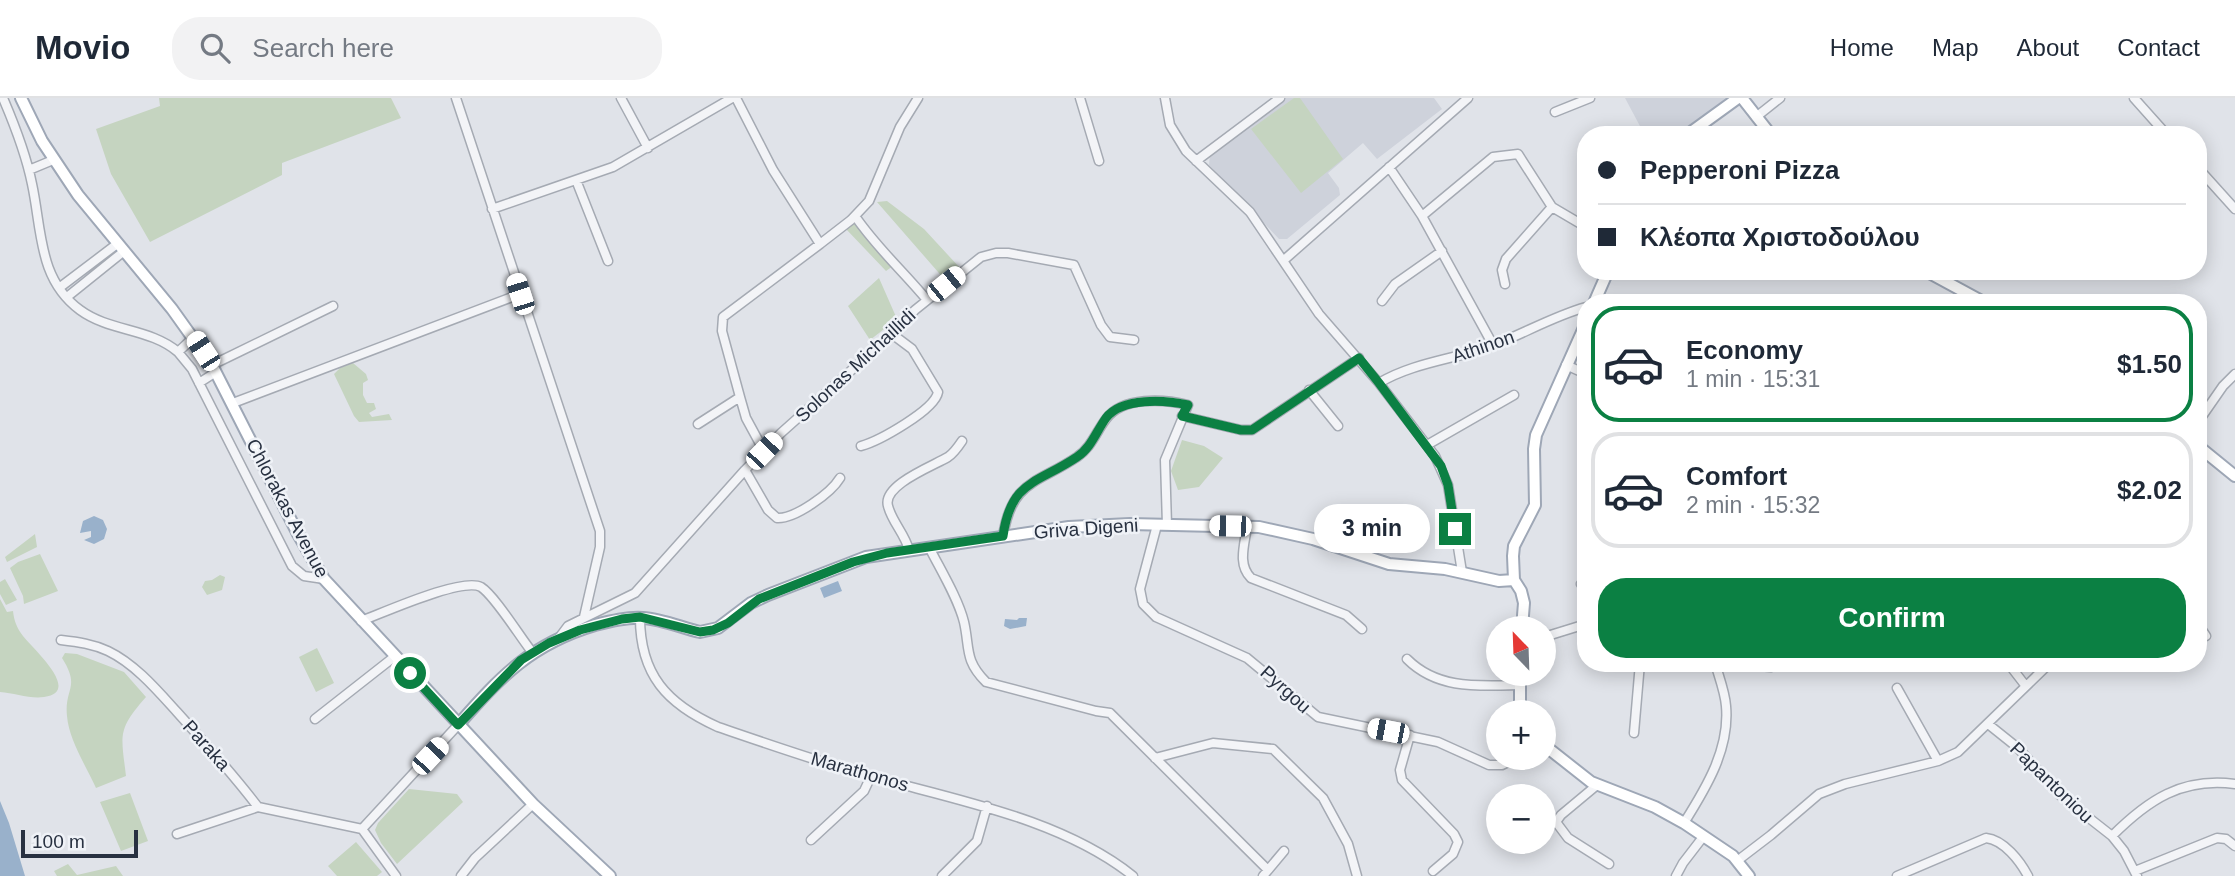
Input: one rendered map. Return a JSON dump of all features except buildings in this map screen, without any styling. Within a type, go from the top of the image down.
[{"type":"main road","name":"Chlorakas Avenue","points":[[21,98],[34,128],[53,160],[120,248],[194,337],[233,402],[298,534],[324,579],[533,804],[610,876]]},
{"type":"main road","points":[[1700,126],[1740,98],[1764,126]]},
{"type":"main road","points":[[1943,280],[1968,294]]},
{"type":"main road","points":[[1523,616],[1524,603],[1514,580],[1514,546],[1535,505],[1536,435],[1577,342]]},
{"type":"main road","points":[[2207,453],[2235,476]]},
{"type":"main road","name":"Griva Digeni","points":[[458,725],[511,669],[532,652],[559,638],[607,622],[640,617],[700,632],[713,630],[728,623],[751,603],[768,594],[859,559],[1003,536],[1069,527],[1247,526],[1284,531],[1390,564],[1462,572],[1489,579],[1514,580]]},
{"type":"main road","points":[[1556,754],[1597,785],[1655,807],[1684,823],[1737,861],[1749,876]]},
{"type":"street","points":[[3,98],[29,170],[41,249],[59,288],[79,309],[99,321],[163,340],[186,361],[200,383],[292,566],[310,578],[324,579]]},
{"type":"street","points":[[456,98],[600,531],[600,547],[584,617]]},
{"type":"street","points":[[621,98],[648,148]]},
{"type":"street","points":[[492,209],[613,167],[734,98],[773,170],[820,244]]},
{"type":"street","points":[[764,451],[746,418],[722,331],[723,317],[820,244],[869,201],[900,127],[918,98]]},
{"type":"street","points":[[1080,98],[1099,162]]},
{"type":"street","points":[[1165,98],[1167,114],[1177,138],[1196,161],[1250,212],[1318,314],[1359,358],[1441,466],[1448,485],[1462,572]]},
{"type":"street","points":[[1196,161],[1280,98]]},
{"type":"street","points":[[1283,260],[1468,98]]},
{"type":"street","points":[[1555,112],[1590,98]]},
{"type":"street","points":[[1756,117],[1780,98]]},
{"type":"street","points":[[2134,98],[2159,126]]},
{"type":"street","points":[[1422,216],[1493,157],[1518,154],[1552,207],[1577,222]]},
{"type":"street","points":[[29,170],[53,160]]},
{"type":"street","points":[[1389,167],[1422,216],[1493,345]]},
{"type":"street","points":[[2207,178],[2235,209]]},
{"type":"street","points":[[576,180],[608,261]]},
{"type":"street","points":[[1505,284],[1502,270],[1506,259],[1552,207]]},
{"type":"street","points":[[855,216],[873,243],[893,259],[927,300]]},
{"type":"street","points":[[59,288],[120,248]]},
{"type":"street","points":[[67,298],[120,248]]},
{"type":"street","points":[[1382,301],[1395,284],[1442,251]]},
{"type":"street","name":"Solonas Michaillidi","points":[[559,638],[568,626],[635,593],[764,451],[892,334],[907,316],[981,257],[996,253],[1074,265],[1101,325],[1110,337],[1134,340]]},
{"type":"street","points":[[233,402],[520,294]]},
{"type":"street","points":[[200,383],[214,369],[333,306]]},
{"type":"street","name":"Athinon","points":[[1379,383],[1401,373],[1493,345],[1577,309]]},
{"type":"street","points":[[861,446],[885,437],[931,405],[938,397],[938,392],[912,349],[892,334]]},
{"type":"street","points":[[177,352],[194,337]]},
{"type":"street","points":[[1182,416],[1241,430],[1252,430],[1359,358]]},
{"type":"street","points":[[1566,365],[1577,370]]},
{"type":"street","points":[[2207,409],[2235,374]]},
{"type":"street","points":[[1309,390],[1338,426]]},
{"type":"street","points":[[1427,445],[1514,395]]},
{"type":"street","points":[[698,424],[740,397]]},
{"type":"street","name":"Pyrgou","points":[[1003,536],[1007,514],[1016,495],[1028,485],[1078,457],[1110,414],[1125,406],[1149,401],[1174,401],[1188,405],[1165,460],[1162,525],[1140,589],[1143,604],[1156,617],[1247,658],[1314,715],[1448,746],[1486,764]]},
{"type":"street","points":[[909,550],[905,536],[888,508],[888,496],[896,486],[953,453],[962,441]]},
{"type":"street","points":[[745,470],[768,510],[777,518],[790,516],[828,493],[840,478]]},
{"type":"street","points":[[1247,526],[1242,563],[1251,578],[1346,615],[1363,629]]},
{"type":"street","points":[[929,547],[964,621],[967,651],[977,673],[986,682],[1110,713],[1265,873],[1284,851]]},
{"type":"street","points":[[361,621],[449,588],[471,584],[482,588],[490,596],[532,652]]},
{"type":"street","name":"Marathonos","points":[[640,617],[640,642],[653,675],[667,694],[686,711],[718,727],[871,776],[987,806],[1058,834],[1109,859],[1133,876]]},
{"type":"street","points":[[1556,633],[1577,627]]},
{"type":"street","name":"Paraka","points":[[61,640],[87,643],[110,652],[133,668],[163,696],[227,766],[258,807]]},
{"type":"street","points":[[314,719],[394,657]]},
{"type":"street","points":[[1407,659],[1426,675],[1462,685],[1486,683]]},
{"type":"street","points":[[1634,733],[1639,672]]},
{"type":"street","points":[[1684,823],[1706,788],[1725,735],[1726,706],[1717,672]]},
{"type":"street","points":[[2015,672],[2025,685]]},
{"type":"street","points":[[1737,861],[1819,793],[1844,784],[1938,761],[1958,752],[2040,672]]},
{"type":"street","points":[[1897,688],[1938,761]]},
{"type":"street","name":"Papantoniou","points":[[1988,724],[2018,748],[2061,796],[2112,836],[2124,851],[2136,874]]},
{"type":"street","points":[[362,829],[458,725]]},
{"type":"street","points":[[1409,735],[1400,771],[1402,780],[1454,834],[1458,842],[1453,854],[1433,871]]},
{"type":"street","points":[[1156,758],[1213,743],[1273,749],[1323,798],[1348,844],[1357,876]]},
{"type":"street","points":[[811,840],[864,791],[871,776]]},
{"type":"street","points":[[2112,836],[2141,809],[2159,798],[2206,782],[2235,784]]},
{"type":"street","points":[[1597,785],[1560,815],[1556,822],[1568,838],[1609,864]]},
{"type":"street","points":[[461,876],[475,858],[533,804]]},
{"type":"street","points":[[942,876],[977,841],[987,806]]},
{"type":"street","points":[[177,834],[258,807],[362,829],[396,876]]},
{"type":"street","points":[[1676,876],[1703,837]]},
{"type":"street","points":[[1897,876],[1986,838],[1996,840],[2010,852],[2028,876]]},
{"type":"street","points":[[2136,874],[2217,838],[2226,839],[2235,846]]},
{"type":"shaded area","points":[[1286,98],[1434,98],[1442,109],[1377,159],[1363,143],[1328,173],[1339,188],[1340,195],[1287,239],[1279,239],[1209,165],[1210,154]]},
{"type":"shaded area","points":[[1625,98],[1730,98],[1691,126],[1640,126]]},
{"type":"green space","points":[[159,98],[391,98],[401,118],[282,163],[282,175],[150,242],[111,174],[96,129],[160,106]]},
{"type":"green space","points":[[1294,98],[1300,98],[1343,159],[1301,193],[1251,129]]},
{"type":"green space","points":[[887,201],[924,229],[960,268],[945,280],[877,202]]},
{"type":"green space","points":[[854,223],[893,266],[886,271],[846,229]]},
{"type":"green space","points":[[879,278],[897,319],[870,340],[848,306]]},
{"type":"green space","points":[[353,363],[366,374],[368,380],[363,383],[363,395],[367,403],[374,403],[376,409],[369,413],[372,417],[389,414],[392,420],[359,422],[354,416],[334,374],[340,368]]},
{"type":"green space","points":[[1182,440],[1204,446],[1223,458],[1199,487],[1178,490],[1171,471]]},
{"type":"green space","points":[[35,534],[37,547],[7,562],[5,557]]},
{"type":"green space","points":[[40,554],[58,591],[24,604],[10,568]]},
{"type":"green space","points":[[220,575],[225,577],[222,590],[207,595],[202,587],[205,581]]},
{"type":"green space","points":[[5,579],[17,600],[6,605],[0,594],[0,582]]},
{"type":"green space","points":[[0,599],[7,612],[13,611],[21,633],[52,669],[58,687],[55,693],[44,697],[28,697],[0,692]]},
{"type":"green space","points":[[317,648],[334,683],[316,692],[299,657]]},
{"type":"green space","points":[[65,653],[77,654],[124,672],[146,697],[130,717],[123,733],[126,776],[96,788],[74,744],[68,725],[67,707],[71,682],[68,668],[62,658]]},
{"type":"green space","points":[[409,789],[457,794],[463,802],[397,864],[375,830],[378,823]]},
{"type":"green space","points":[[130,793],[148,841],[121,851],[100,802]]},
{"type":"green space","points":[[356,842],[382,872],[377,876],[337,876],[328,866]]},
{"type":"green space","points":[[68,864],[77,875],[116,866],[123,876],[57,876],[54,871]]},
{"type":"water","points":[[94,516],[103,520],[107,529],[104,539],[94,544],[84,540],[91,537],[91,531],[80,533],[83,521]]},
{"type":"water","points":[[838,581],[842,591],[824,598],[820,588]]},
{"type":"water","points":[[1027,618],[1026,626],[1010,629],[1004,626],[1005,619]]},
{"type":"water","points":[[0,801],[9,823],[25,876],[0,876]]},
{"type":"route","points":[[410,673],[458,725],[521,660],[549,643],[580,630],[607,622],[640,617],[700,632],[713,630],[728,623],[751,603],[768,594],[866,557],[1003,536],[1007,514],[1016,495],[1028,485],[1078,457],[1091,443],[1106,418],[1125,406],[1149,401],[1174,401],[1188,405],[1182,416],[1241,430],[1252,430],[1359,358],[1441,466],[1448,485],[1455,529]]}]
